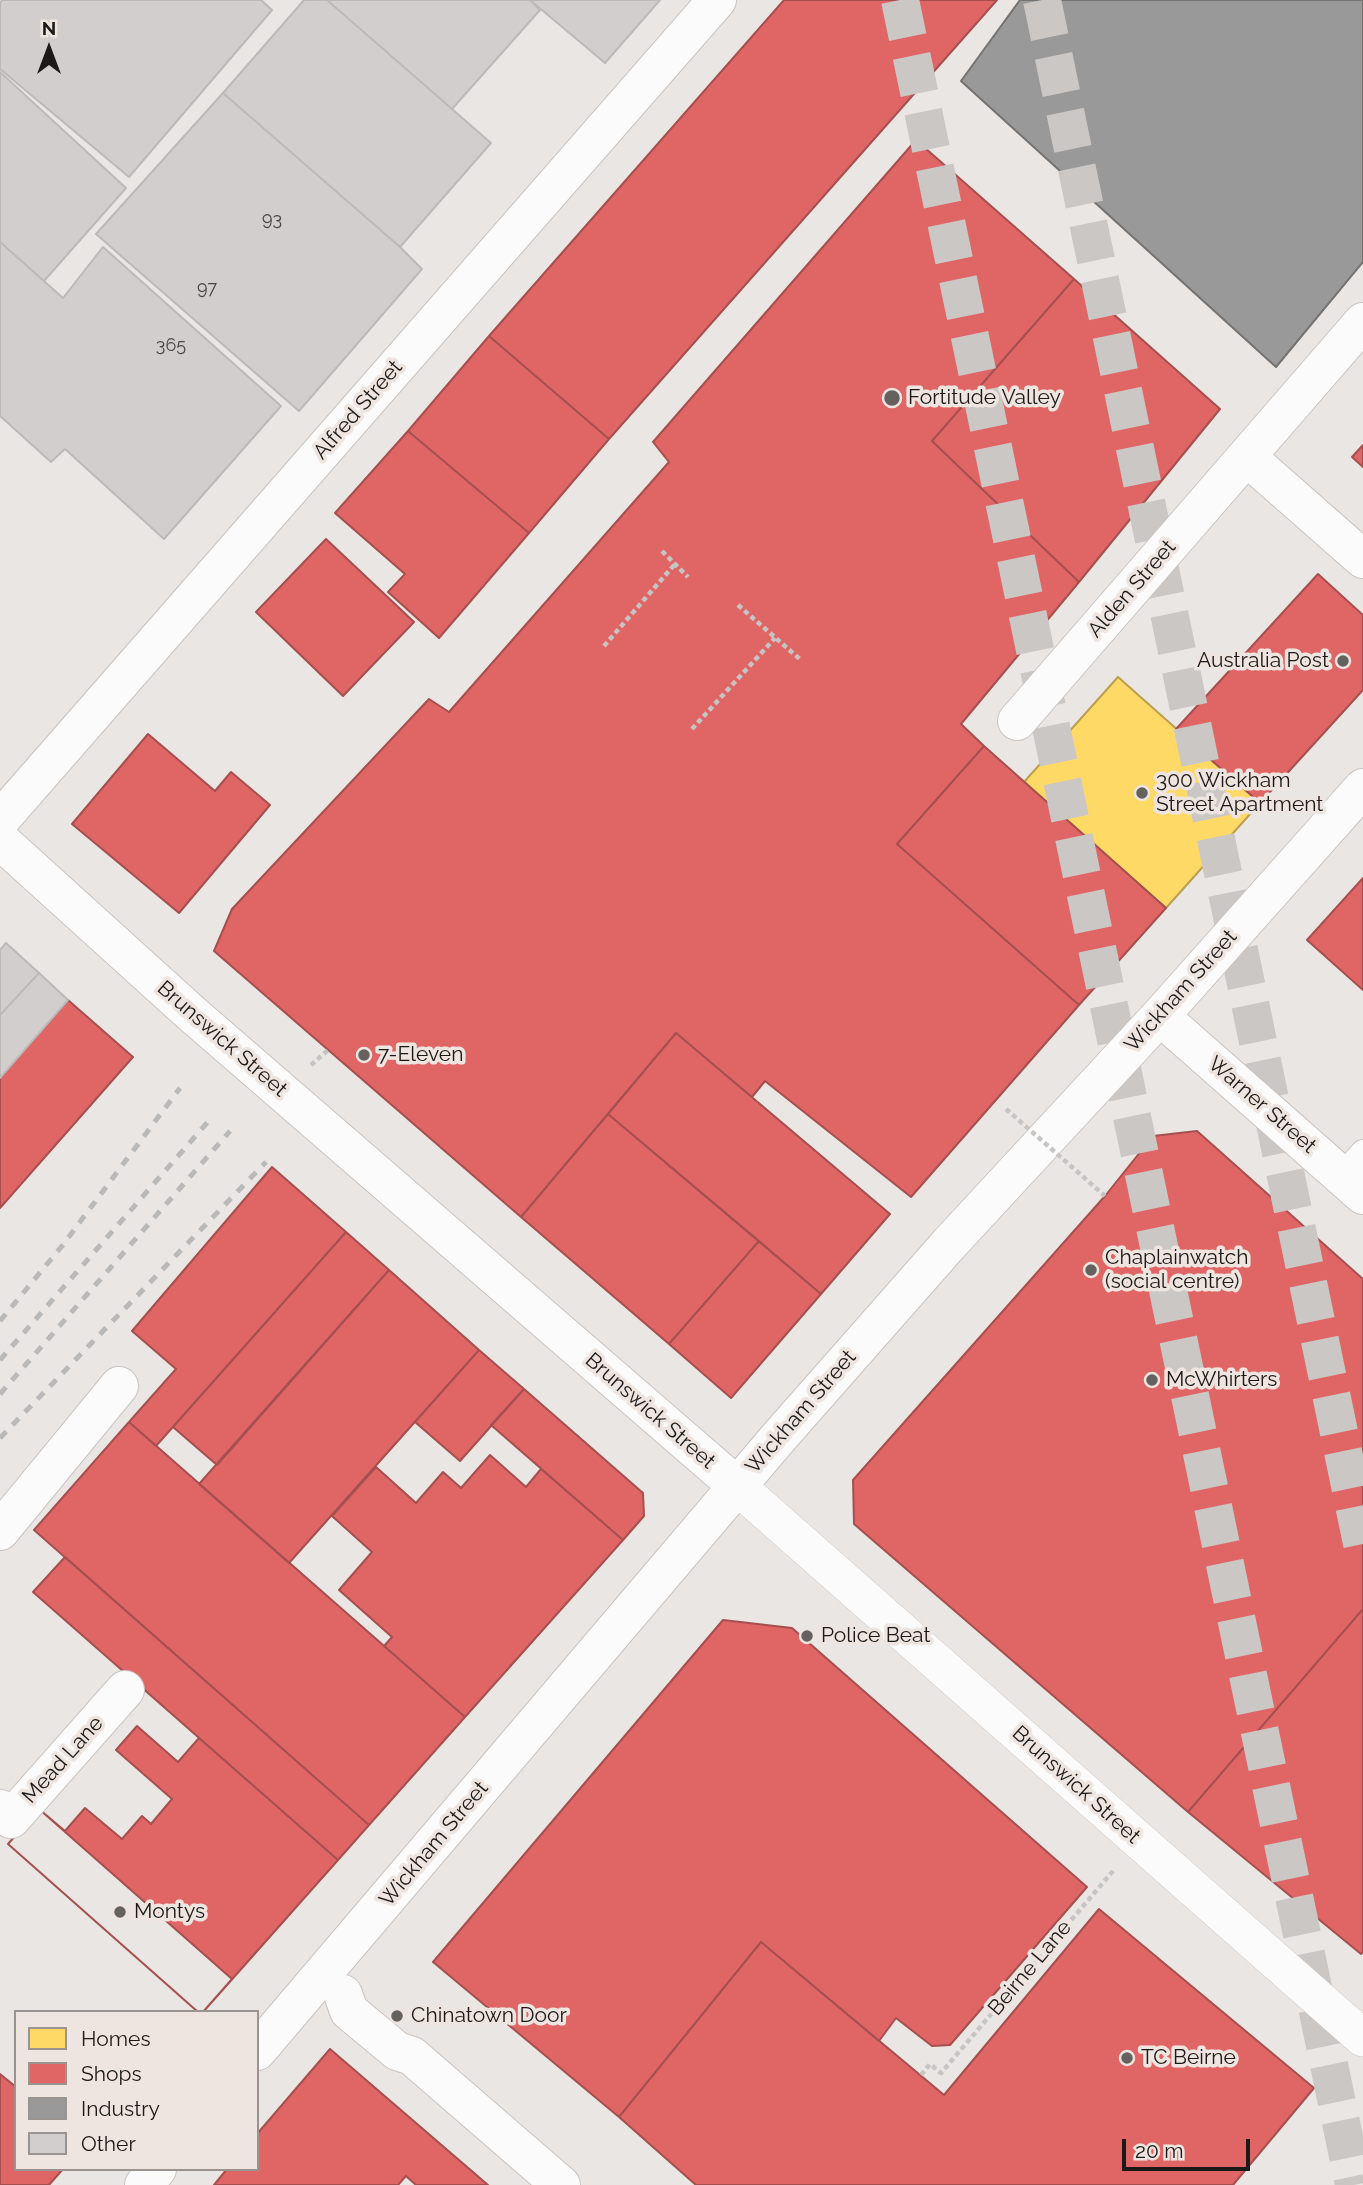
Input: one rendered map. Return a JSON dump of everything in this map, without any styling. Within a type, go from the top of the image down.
[{"type":"street","name":"Alfred Street","points":[[0,820],[717,0]]},
{"type":"street","name":"Alden Street","points":[[1017,721],[1363,322]]},
{"type":"street","points":[[1247,457],[1363,559]]},
{"type":"street","name":"Wickham Street","points":[[259,2049],[333,1985],[737,1486],[949,1244],[1160,1016],[1363,789]]},
{"type":"street","name":"Brunswick Street","points":[[0,840],[201,1021],[737,1486],[1363,2038]]},
{"type":"street","name":"Warner Street","points":[[1160,1016],[1356,1174]]},
{"type":"street","points":[[0,1531],[119,1386]]},
{"type":"street","name":"Mead Lane","points":[[0,1809],[11,1819],[125,1690]]},
{"type":"street","points":[[333,1985],[349,2011],[397,2052],[412,2056],[561,2185]]},
{"type":"street","points":[[144,2185],[155,2171]]},
{"type":"path","points":[[662,551],[688,577]]},
{"type":"path","points":[[604,646],[675,564]]},
{"type":"path","points":[[738,605],[802,661]]},
{"type":"path","points":[[692,729],[775,638]]},
{"type":"path","points":[[310,1066],[328,1050]]},
{"type":"path","points":[[1006,1109],[1105,1196]]},
{"type":"path","name":"Beirne Lane","points":[[921,2075],[930,2064],[941,2073],[1139,1841]]},
{"type":"building: Homes","name":"300 Wickham Street Apartment","points":[[1118,677],[1260,803],[1166,908],[1024,782]]},
{"type":"building: Shops","points":[[784,0],[997,0],[609,439],[489,336]]},
{"type":"building: Shops","points":[[916,140],[1074,279],[932,441],[1079,582],[961,724],[984,746],[897,844],[1079,1005],[911,1197],[765,1081],[752,1097],[676,1033],[521,1217],[214,951],[232,909],[429,699],[449,712],[669,462],[653,442]]},
{"type":"building: Shops","points":[[1074,279],[1220,409],[1079,582],[932,441]]},
{"type":"building: Shops","points":[[489,336],[609,439],[529,533],[408,431]]},
{"type":"building: Shops","points":[[408,431],[529,533],[439,638],[388,592],[405,574],[335,513]]},
{"type":"building: Shops","points":[[1363,445],[1363,467],[1352,457]]},
{"type":"building: Shops","points":[[326,539],[414,622],[343,696],[256,612]]},
{"type":"building: Shops","points":[[1318,574],[1363,615],[1363,690],[1260,803],[1176,729]]},
{"type":"building: Shops","points":[[148,734],[215,791],[231,772],[270,805],[179,913],[72,824]]},
{"type":"building: Shops","points":[[984,746],[1166,908],[1079,1005],[897,844]]},
{"type":"building: Shops","points":[[1363,878],[1363,990],[1307,940]]},
{"type":"building: Shops","points":[[68,1000],[133,1057],[0,1208],[0,1078]]},
{"type":"building: Shops","points":[[676,1033],[890,1214],[821,1294],[608,1114]]},
{"type":"building: Shops","points":[[608,1114],[759,1241],[669,1344],[521,1217]]},
{"type":"building: Shops","name":"McWhirters","points":[[1197,1131],[1363,1279],[1363,1609],[1188,1812],[854,1524],[853,1480],[1105,1196],[1153,1136]]},
{"type":"building: Shops","points":[[272,1167],[346,1232],[156,1446],[129,1422],[176,1369],[132,1331]]},
{"type":"building: Shops","points":[[346,1232],[389,1270],[217,1465],[173,1427]]},
{"type":"building: Shops","points":[[759,1241],[821,1294],[731,1398],[669,1344]]},
{"type":"building: Shops","points":[[389,1270],[479,1350],[289,1563],[199,1484]]},
{"type":"building: Shops","points":[[479,1350],[524,1389],[460,1461],[415,1422]]},
{"type":"building: Shops","points":[[524,1389],[643,1493],[644,1516],[623,1540],[491,1425]]},
{"type":"building: Shops","points":[[129,1422],[465,1717],[369,1825],[34,1530]]},
{"type":"building: Shops","points":[[490,1455],[526,1487],[541,1469],[623,1540],[465,1717],[384,1646],[392,1637],[339,1590],[372,1552],[332,1516],[376,1467],[416,1503],[443,1472],[461,1488]]},
{"type":"building: Shops","points":[[65,1557],[369,1825],[338,1860],[33,1592]]},
{"type":"building: Shops","points":[[1363,1609],[1363,1952],[1361,1954],[1188,1812]]},
{"type":"building: Shops","points":[[723,1620],[792,1628],[1087,1887],[950,2045],[932,2046],[896,2018],[879,2041],[761,1942],[619,2117],[433,1962]]},
{"type":"building: Shops","points":[[137,1726],[178,1762],[199,1738],[338,1860],[205,2010],[196,2010],[8,1844],[39,1809],[65,1831],[85,1808],[122,1839],[142,1816],[151,1824],[172,1799],[116,1750]]},
{"type":"building: Shops","name":"Montys","points":[[39,1809],[232,1979],[205,2010],[196,2010],[8,1844]]},
{"type":"building: Shops","name":"TC Beirne","points":[[1099,1909],[1314,2088],[1233,2185],[696,2185],[619,2117],[761,1942],[944,2095]]},
{"type":"building: Shops","points":[[330,2049],[488,2185],[416,2185],[406,2176],[398,2185],[214,2185],[225,2171],[259,2171],[259,2132]]},
{"type":"building: Shops","points":[[0,2074],[14,2085],[14,2171],[61,2171],[49,2185],[0,2185]]},
{"type":"building: Industry","points":[[1020,0],[1363,0],[1363,262],[1276,367],[961,81]]},
{"type":"building: Other","points":[[2,0],[261,0],[272,10],[129,177],[0,69]]},
{"type":"building: Other","points":[[304,0],[327,0],[491,143],[400,247],[223,93]]},
{"type":"building: Other","points":[[327,0],[530,0],[540,10],[452,109]]},
{"type":"building: Other","points":[[530,0],[660,0],[605,63]]},
{"type":"building: Other","points":[[0,72],[126,188],[44,281],[0,242]]},
{"type":"building: Other","points":[[223,93],[422,269],[299,411],[96,234]]},
{"type":"building: Other","points":[[0,242],[63,298],[103,247],[281,406],[164,539],[65,449],[51,462],[0,416]]},
{"type":"building: Other","points":[[6,943],[39,973],[0,1015],[0,950]]},
{"type":"building: Other","points":[[39,973],[68,1000],[0,1078],[0,1015]]},
{"type":"tunnel","points":[[900,0],[1354,2185]]},
{"type":"tunnel","points":[[1042,0],[1363,1548]]},
{"type":"railway","points":[[0,1321],[62,1246],[180,1088]]},
{"type":"railway","points":[[0,1360],[213,1116]]},
{"type":"railway","points":[[0,1394],[230,1131]]},
{"type":"railway","points":[[0,1438],[266,1162]]},
{"type":"place","name":"Fortitude Valley","points":[[892,398]]},
{"type":"place","name":"Australia Post","points":[[1343,661]]},
{"type":"place","name":"300 Wickham Street Apartment","points":[[1142,793]]},
{"type":"place","name":"7-Eleven","points":[[364,1055]]},
{"type":"place","name":"Chaplainwatch (social centre)","points":[[1091,1270]]},
{"type":"place","name":"McWhirters","points":[[1152,1380]]},
{"type":"place","name":"Police Beat","points":[[807,1636]]},
{"type":"place","name":"Montys","points":[[120,1912]]},
{"type":"place","name":"Chinatown Door","points":[[397,2016]]},
{"type":"place","name":"TC Beirne","points":[[1127,2058]]}]
